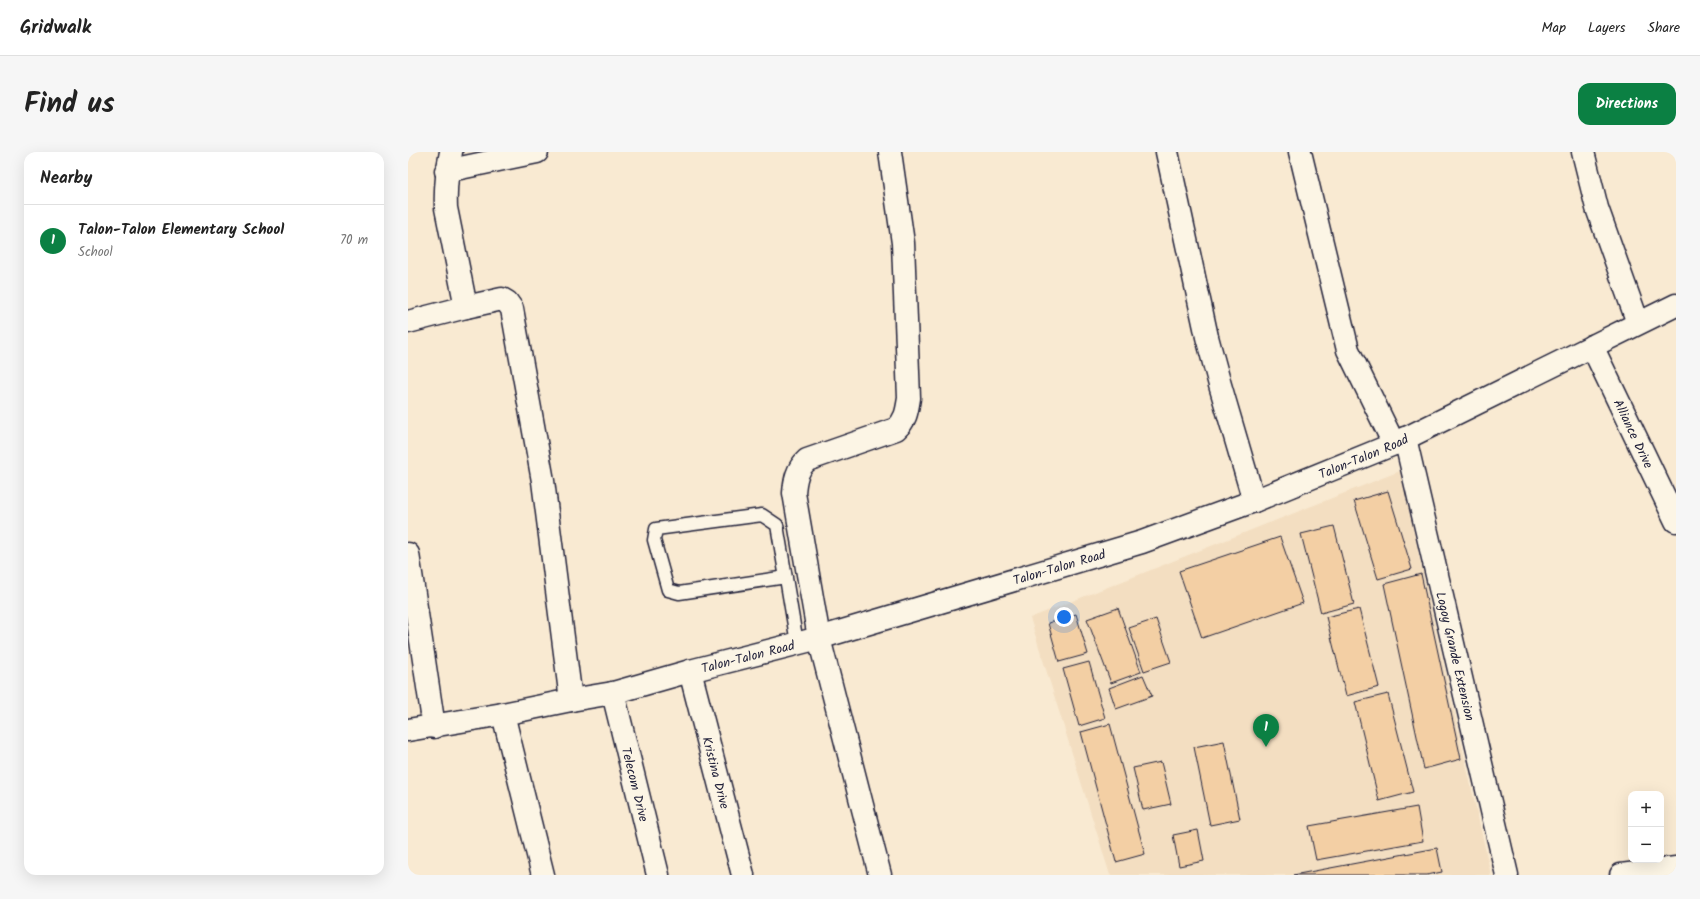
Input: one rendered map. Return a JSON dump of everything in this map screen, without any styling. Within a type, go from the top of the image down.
[{"type":"street","points":[[466,307],[446,208],[445,192],[449,162],[537,152]]},
{"type":"street","points":[[880,875],[819,638],[794,493],[795,479],[800,466],[807,460],[896,429],[906,417],[909,398],[903,243],[890,152]]},
{"type":"street","points":[[1167,152],[1207,337],[1254,501]]},
{"type":"street","name":"Logoy Grande Extension","points":[[1300,152],[1348,350],[1399,441],[1507,875]]},
{"type":"street","points":[[1583,152],[1597,208],[1638,323]]},
{"type":"street","points":[[408,322],[502,299],[507,302],[512,309],[543,481],[571,700]]},
{"type":"street","name":"Talon-Talon Road","points":[[408,730],[434,727],[613,693],[690,671],[819,638],[1142,542],[1254,501],[1399,441],[1676,305]]},
{"type":"street","name":"Alliance Drive","points":[[1592,346],[1676,521]]},
{"type":"street","points":[[408,554],[434,727]]},
{"type":"street","name":"Kristina Drive","points":[[690,671],[743,875]]},
{"type":"street","name":"Telecom Drive","points":[[613,693],[658,875]]},
{"type":"street","points":[[503,714],[543,875]]},
{"type":"street","points":[[1620,875],[1676,868]]},
{"type":"lane","points":[[786,577],[678,593],[668,590],[654,540],[656,530],[762,515],[777,525],[786,577],[797,643]]},
{"type":"shaded area","points":[[1400,471],[1491,875],[1110,875],[1030,618]]},
{"type":"building","points":[[1388,491],[1412,569],[1378,579],[1354,501]]},
{"type":"building","points":[[1334,526],[1354,604],[1321,613],[1301,534]]},
{"type":"building","points":[[1280,537],[1303,603],[1202,638],[1179,571]]},
{"type":"building","points":[[1421,574],[1461,759],[1424,769],[1384,584]]},
{"type":"building","points":[[1118,608],[1141,672],[1111,683],[1087,619]]},
{"type":"building","points":[[1359,609],[1379,687],[1346,696],[1326,617]]},
{"type":"building","points":[[1076,614],[1088,654],[1059,662],[1048,623]]},
{"type":"building","points":[[1156,619],[1171,662],[1144,671],[1129,628]]},
{"type":"building","points":[[1089,662],[1105,718],[1079,726],[1063,669]]},
{"type":"building","points":[[1143,675],[1152,696],[1116,709],[1109,688]]},
{"type":"building","points":[[1388,694],[1413,792],[1379,801],[1355,702]]},
{"type":"building","points":[[1110,724],[1145,854],[1116,862],[1081,732]]},
{"type":"building","points":[[1224,741],[1240,819],[1210,825],[1194,747]]},
{"type":"building","points":[[1161,762],[1171,804],[1143,810],[1133,768]]},
{"type":"building","points":[[1417,807],[1423,841],[1316,860],[1309,826]]},
{"type":"building","points":[[1198,830],[1204,861],[1179,866],[1173,835]]},
{"type":"building","points":[[1437,848],[1442,872],[1427,875],[1293,875]]},
{"type":"place","name":"Talon-Talon Elementary School","points":[[1266,747]]}]
